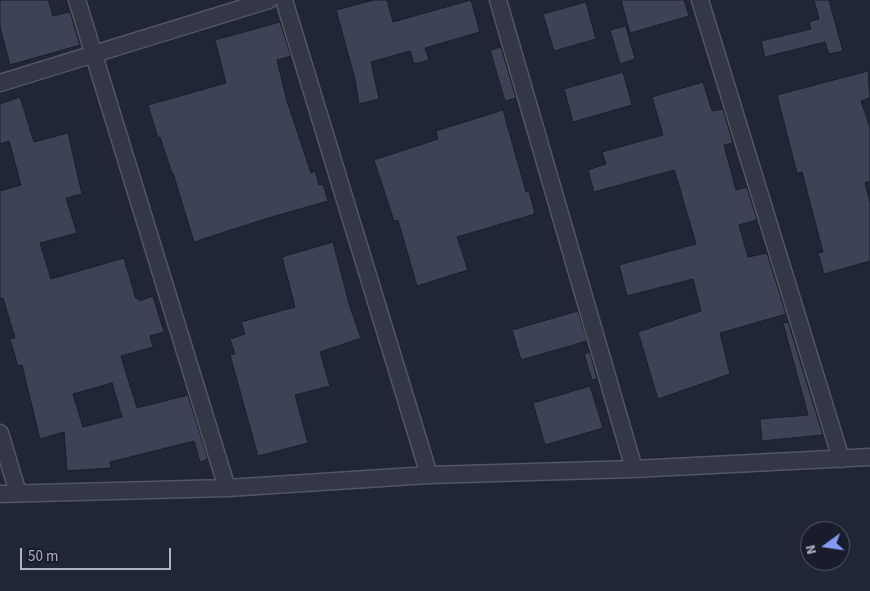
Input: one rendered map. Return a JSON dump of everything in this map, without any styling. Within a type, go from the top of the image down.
[{"type":"street","points":[[77,0],[227,488]]},
{"type":"street","points":[[0,82],[269,0]]},
{"type":"street","points":[[284,0],[428,475]]},
{"type":"street","points":[[498,0],[634,469]]},
{"type":"street","points":[[700,0],[841,459]]},
{"type":"street","points":[[0,433],[18,493]]},
{"type":"street","points":[[0,494],[227,488],[428,475],[634,469],[870,457]]},
{"type":"building","points":[[0,0],[48,0],[53,16],[70,12],[80,45],[10,65],[0,27]]},
{"type":"building","points":[[374,0],[387,0],[393,22],[471,0],[480,32],[425,48],[429,60],[414,64],[410,51],[371,62],[379,99],[359,104],[355,79],[336,10]]},
{"type":"building","points":[[621,0],[684,0],[689,16],[630,33]]},
{"type":"building","points":[[814,0],[829,0],[843,51],[829,54],[825,42],[765,57],[761,41],[811,29],[809,22],[819,19]]},
{"type":"building","points":[[586,2],[596,39],[554,51],[543,14]]},
{"type":"building","points":[[280,22],[291,56],[277,60],[287,101],[311,173],[315,171],[319,185],[323,184],[328,201],[194,242],[173,173],[160,137],[158,138],[148,105],[226,83],[215,40]]},
{"type":"building","points":[[626,26],[635,59],[620,64],[610,30]]},
{"type":"building","points":[[501,47],[516,98],[505,101],[490,50]]},
{"type":"building","points":[[868,71],[870,98],[861,101],[870,128],[870,181],[865,183],[870,202],[870,261],[824,274],[818,253],[823,252],[802,172],[797,173],[777,95]]},
{"type":"building","points":[[623,72],[632,105],[573,122],[564,89]]},
{"type":"building","points":[[703,82],[712,111],[723,109],[733,143],[724,145],[736,190],[747,187],[757,220],[739,225],[748,257],[767,253],[786,314],[720,333],[730,374],[658,399],[638,332],[701,311],[693,279],[627,296],[619,265],[696,244],[675,172],[674,170],[594,192],[588,170],[606,164],[602,152],[663,135],[652,97]]},
{"type":"building","points":[[20,97],[34,142],[68,133],[82,194],[66,198],[77,233],[40,243],[51,279],[124,258],[136,299],[139,298],[139,301],[153,296],[164,332],[150,336],[153,347],[121,356],[137,408],[188,395],[208,459],[200,462],[194,441],[110,462],[111,468],[67,471],[64,432],[40,439],[22,365],[18,366],[10,339],[15,338],[3,298],[0,299],[0,191],[21,185],[9,141],[0,144],[0,104]],"holes":[[[112,383],[122,417],[83,427],[73,394]]]},
{"type":"building","points":[[503,110],[526,192],[529,191],[535,214],[457,237],[468,270],[417,286],[398,220],[394,221],[374,160],[438,139],[436,131]]},
{"type":"building","points":[[333,242],[350,307],[361,338],[320,352],[330,386],[295,395],[308,443],[258,456],[230,355],[235,354],[230,339],[245,334],[241,322],[295,307],[282,257]]},
{"type":"building","points":[[578,311],[587,341],[521,360],[512,330]]},
{"type":"building","points":[[788,322],[823,435],[762,441],[760,419],[808,415],[783,323]]},
{"type":"building","points":[[590,352],[597,379],[592,380],[584,354]]},
{"type":"building","points":[[590,386],[603,428],[545,445],[533,403]]}]
